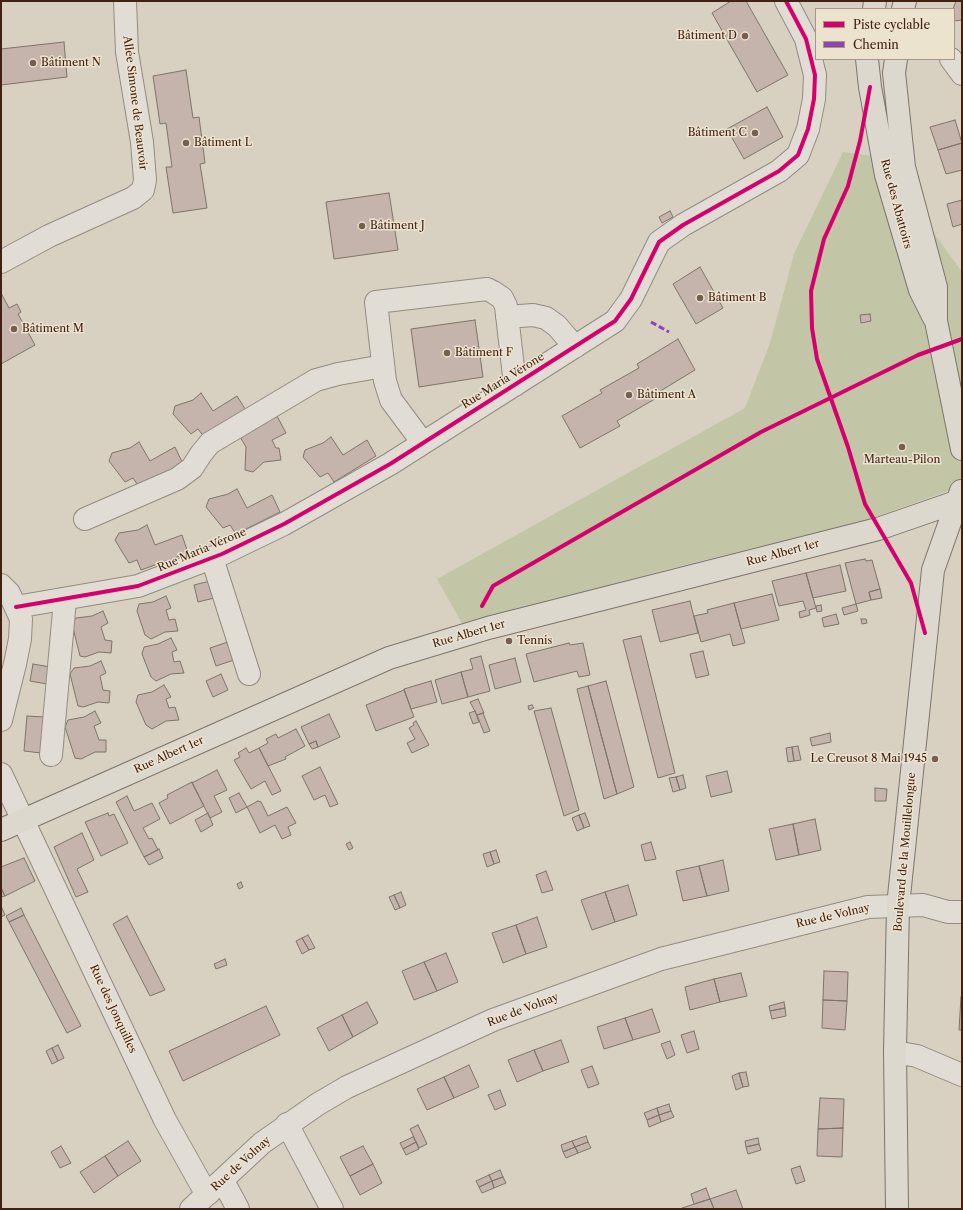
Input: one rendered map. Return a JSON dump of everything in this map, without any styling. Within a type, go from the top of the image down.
[{"type":"main road","name":"Rue des Abattoirs","points":[[867,60],[867,72],[886,175],[920,290],[936,321]]},
{"type":"main road","points":[[896,60],[894,73],[904,167],[936,288],[936,321],[962,449]]},
{"type":"main road","name":"Rue Albert 1er","points":[[1,830],[389,658],[488,628],[878,529],[961,496]]},
{"type":"main road","name":"Boulevard de la Mouillelongue","points":[[897,1209],[895,1052],[898,906],[933,570],[961,496]]},
{"type":"street","name":"Allée Simone de Beauvoir","points":[[1,262],[49,236],[133,198],[143,190],[145,180],[142,142],[127,52],[125,1]]},
{"type":"street","name":"Rue Maria Vérone","points":[[16,607],[65,600],[138,586],[212,558],[284,524],[390,464],[615,321],[622,313],[659,242],[684,225],[779,171],[798,155],[808,129],[814,99],[815,75],[806,39],[786,1]]},
{"type":"street","points":[[952,60],[962,74]]},
{"type":"street","name":"Rue Maria Vérone","points":[[423,443],[391,400],[384,381],[376,302],[487,289],[502,298],[506,306],[515,385]]},
{"type":"street","points":[[507,317],[533,315],[546,318],[557,326],[575,347]]},
{"type":"street","points":[[85,519],[177,479],[192,468],[210,443],[316,380],[338,374],[383,366]]},
{"type":"street","points":[[212,558],[249,674]]},
{"type":"street","points":[[1,585],[9,593],[21,619],[20,639],[1,720]]},
{"type":"street","points":[[51,755],[65,600]]},
{"type":"street","name":"Rue des Jonquilles","points":[[1,774],[165,1120],[202,1186],[216,1187],[238,1209]]},
{"type":"street","name":"Rue de Volnay","points":[[191,1209],[262,1143],[287,1124],[348,1087],[493,1020],[661,960],[868,907],[923,905],[948,912],[962,912]]},
{"type":"street","points":[[895,1052],[917,1056],[962,1075]]},
{"type":"street","points":[[287,1124],[332,1209]]},
{"type":"green space","points":[[843,152],[879,157],[962,272],[962,486],[861,522],[664,570],[463,625],[437,579],[745,408],[770,343],[794,254]]},
{"type":"building","name":"Bâtiment D","points":[[731,1],[746,1],[788,75],[757,92],[712,13]]},
{"type":"building","points":[[956,1],[962,1],[962,20],[955,21],[955,8],[953,8]]},
{"type":"building","name":"Bâtiment N","points":[[64,42],[67,77],[1,85],[1,49]]},
{"type":"building","name":"Bâtiment L","points":[[186,70],[193,118],[199,117],[205,163],[200,164],[207,208],[173,213],[166,167],[172,167],[166,123],[160,124],[153,76]]},
{"type":"building","name":"Bâtiment C","points":[[767,107],[783,137],[744,159],[727,129]]},
{"type":"building","points":[[955,120],[962,143],[938,150],[930,127]]},
{"type":"building","points":[[962,143],[962,170],[946,174],[938,150]]},
{"type":"building","name":"Bâtiment J","points":[[389,193],[398,250],[334,259],[326,202]]},
{"type":"building","points":[[962,200],[962,224],[953,227],[947,204]]},
{"type":"building","points":[[670,211],[673,217],[662,223],[659,217]]},
{"type":"building","name":"Bâtiment B","points":[[700,267],[723,308],[696,324],[673,284]]},
{"type":"building","name":"Bâtiment M","points":[[1,293],[9,308],[17,304],[21,312],[18,314],[35,345],[1,364]]},
{"type":"building","points":[[870,314],[871,321],[861,323],[860,315]]},
{"type":"building","name":"Bâtiment F","points":[[475,320],[483,377],[419,387],[411,329]]},
{"type":"building","name":"Bâtiment A","points":[[678,339],[695,370],[657,393],[660,396],[617,421],[620,426],[580,448],[562,416],[602,393],[600,390],[639,368],[637,364]]},
{"type":"building","points":[[201,393],[213,411],[237,396],[247,412],[205,438],[198,429],[191,434],[173,414],[175,406],[193,400]]},
{"type":"building","points":[[277,416],[286,433],[272,440],[276,448],[279,448],[281,460],[264,462],[253,472],[245,470],[246,447],[240,437]]},
{"type":"building","points":[[331,437],[343,455],[367,440],[376,456],[334,482],[328,473],[320,477],[303,457],[305,450],[323,443]]},
{"type":"building","points":[[139,442],[150,461],[175,447],[183,464],[139,487],[133,478],[125,482],[109,461],[112,453],[130,448]]},
{"type":"building","points":[[237,489],[247,508],[272,495],[280,512],[236,534],[230,525],[223,528],[206,507],[209,499],[228,494]]},
{"type":"building","points":[[147,525],[155,545],[182,535],[188,553],[141,570],[137,560],[129,563],[115,540],[119,533],[138,530]]},
{"type":"building","points":[[865,559],[866,561],[872,560],[880,589],[869,592],[871,600],[856,604],[845,563]]},
{"type":"building","points":[[840,565],[846,591],[813,598],[806,573]]},
{"type":"building","points":[[806,573],[816,608],[809,610],[810,615],[800,618],[799,612],[806,610],[803,601],[779,606],[772,581]]},
{"type":"building","points":[[210,581],[214,598],[198,602],[194,585]]},
{"type":"building","points":[[880,589],[882,598],[871,600],[869,592]]},
{"type":"building","points":[[772,594],[779,620],[741,629],[734,603]]},
{"type":"building","points":[[166,596],[171,608],[166,610],[169,620],[175,619],[178,631],[165,632],[151,639],[145,635],[137,611],[139,604],[153,602]]},
{"type":"building","points":[[690,601],[698,633],[660,642],[652,610]]},
{"type":"building","points":[[734,603],[745,643],[733,646],[730,634],[701,642],[694,616],[708,613],[707,610]]},
{"type":"building","points":[[856,604],[858,611],[844,615],[842,608]]},
{"type":"building","points":[[821,605],[822,611],[817,612],[816,606]]},
{"type":"building","points":[[103,611],[108,623],[101,627],[105,640],[112,641],[111,653],[99,652],[85,657],[80,656],[72,624],[76,618],[92,616]]},
{"type":"building","points":[[836,614],[839,624],[824,627],[822,618]]},
{"type":"building","points":[[861,619],[866,619],[867,623],[862,624]]},
{"type":"building","points":[[641,636],[675,773],[658,778],[623,640]]},
{"type":"building","points":[[171,638],[177,650],[172,652],[174,662],[180,661],[184,673],[171,674],[156,681],[151,677],[142,654],[144,647],[158,644]]},
{"type":"building","points":[[228,642],[234,660],[216,666],[210,648]]},
{"type":"building","points":[[569,643],[570,645],[583,643],[590,675],[579,677],[577,671],[534,682],[526,654]]},
{"type":"building","points":[[703,651],[709,675],[696,678],[690,654]]},
{"type":"building","points":[[481,656],[490,691],[468,697],[461,672],[473,669],[470,659]]},
{"type":"building","points":[[515,658],[521,682],[495,689],[489,665]]},
{"type":"building","points":[[101,661],[106,673],[100,676],[103,690],[110,691],[109,703],[98,702],[83,707],[78,706],[70,674],[74,668],[90,666]]},
{"type":"building","points":[[33,664],[50,667],[47,684],[30,681]]},
{"type":"building","points":[[461,672],[468,697],[442,704],[435,680]]},
{"type":"building","points":[[221,674],[228,690],[213,697],[206,681]]},
{"type":"building","points":[[431,681],[437,702],[411,709],[404,689]]},
{"type":"building","points":[[606,681],[634,787],[617,794],[588,686]]},
{"type":"building","points":[[164,685],[171,697],[166,699],[169,708],[175,707],[179,720],[166,721],[152,729],[146,725],[136,702],[138,695],[152,692]]},
{"type":"building","points":[[588,686],[617,794],[604,799],[577,689]]},
{"type":"building","points":[[404,690],[414,717],[376,731],[366,705]]},
{"type":"building","points":[[478,699],[484,713],[477,715],[470,702]]},
{"type":"building","points":[[532,705],[534,708],[529,710],[528,706]]},
{"type":"building","points":[[551,708],[579,810],[564,816],[534,711]]},
{"type":"building","points":[[95,711],[101,723],[94,726],[99,740],[106,740],[106,752],[95,752],[81,759],[75,758],[65,727],[68,720],[84,717]]},
{"type":"building","points":[[475,711],[479,722],[473,724],[469,713]]},
{"type":"building","points":[[483,713],[490,731],[484,733],[477,715]]},
{"type":"building","points":[[329,714],[340,737],[318,747],[316,741],[309,744],[301,727]]},
{"type":"building","points":[[27,716],[44,717],[41,753],[24,751]]},
{"type":"building","points":[[416,721],[429,745],[412,753],[407,743],[415,739],[409,728],[414,725],[413,723]]},
{"type":"building","points":[[296,729],[305,746],[285,757],[286,759],[268,766],[259,748],[268,743],[266,739],[276,734],[278,738]]},
{"type":"building","points":[[830,733],[831,742],[812,746],[810,738]]},
{"type":"building","points":[[316,741],[318,747],[312,749],[309,744]]},
{"type":"building","points":[[798,746],[801,760],[794,761],[792,747]]},
{"type":"building","points":[[792,747],[794,761],[788,762],[786,748]]},
{"type":"building","points":[[246,748],[249,753],[259,748],[281,791],[272,795],[265,781],[251,789],[234,760],[240,757],[238,753]]},
{"type":"building","points":[[320,767],[338,804],[330,807],[325,795],[314,800],[302,776]]},
{"type":"building","points":[[217,770],[227,790],[214,796],[222,812],[210,818],[192,783]]},
{"type":"building","points":[[727,771],[732,792],[711,797],[706,776]]},
{"type":"building","points":[[683,775],[686,788],[680,790],[676,777]]},
{"type":"building","points":[[676,777],[680,790],[673,792],[669,778]]},
{"type":"building","points":[[192,782],[204,806],[170,824],[159,803],[168,798],[167,795]]},
{"type":"building","points":[[875,788],[887,789],[886,801],[875,801]]},
{"type":"building","points":[[239,793],[247,807],[236,813],[229,798]]},
{"type":"building","points":[[127,796],[134,811],[152,803],[160,819],[143,828],[149,839],[152,838],[158,850],[144,857],[116,802]]},
{"type":"building","points":[[258,801],[261,802],[268,816],[287,807],[296,823],[288,827],[291,835],[282,839],[275,825],[260,833],[247,807]]},
{"type":"building","points":[[108,813],[109,816],[114,814],[128,843],[101,856],[85,822]]},
{"type":"building","points":[[208,813],[213,825],[201,832],[195,820]]},
{"type":"building","points":[[585,813],[590,826],[584,828],[579,815]]},
{"type":"building","points":[[579,815],[584,828],[577,831],[572,818]]},
{"type":"building","points":[[815,819],[821,850],[799,855],[793,824]]},
{"type":"building","points":[[793,824],[799,855],[776,860],[769,829]]},
{"type":"building","points":[[82,833],[94,860],[77,869],[88,892],[76,897],[54,847]]},
{"type":"building","points":[[350,842],[353,848],[349,850],[346,844]]},
{"type":"building","points":[[651,842],[656,859],[645,861],[641,845]]},
{"type":"building","points":[[159,849],[163,858],[149,865],[144,857]]},
{"type":"building","points":[[496,850],[500,862],[494,864],[490,852]]},
{"type":"building","points":[[490,852],[494,864],[487,867],[483,854]]},
{"type":"building","points":[[24,858],[35,881],[5,896],[1,888],[1,867]]},
{"type":"building","points":[[723,860],[729,891],[707,896],[699,866]]},
{"type":"building","points":[[699,866],[707,896],[683,901],[676,871]]},
{"type":"building","points":[[546,871],[553,890],[542,893],[536,875]]},
{"type":"building","points":[[241,882],[243,887],[239,889],[237,884]]},
{"type":"building","points":[[628,885],[637,915],[615,922],[605,892]]},
{"type":"building","points":[[1,888],[5,896],[1,897]]},
{"type":"building","points":[[401,892],[406,905],[400,908],[394,895]]},
{"type":"building","points":[[605,892],[615,922],[592,930],[581,900]]},
{"type":"building","points":[[394,895],[400,908],[395,910],[389,897]]},
{"type":"building","points":[[1,906],[5,915],[1,917]]},
{"type":"building","points":[[21,908],[24,915],[9,922],[6,916]]},
{"type":"building","points":[[24,915],[81,1026],[67,1033],[9,922]]},
{"type":"building","points":[[127,916],[165,990],[150,996],[113,924]]},
{"type":"building","points":[[537,917],[547,947],[526,954],[516,925]]},
{"type":"building","points":[[516,925],[526,954],[503,963],[492,933]]},
{"type":"building","points":[[308,935],[315,948],[309,950],[302,938]]},
{"type":"building","points":[[302,938],[309,950],[302,954],[296,941]]},
{"type":"building","points":[[446,953],[458,982],[437,991],[424,962]]},
{"type":"building","points":[[225,959],[227,965],[216,969],[214,964]]},
{"type":"building","points":[[424,962],[437,991],[414,1000],[402,971]]},
{"type":"building","points":[[824,971],[848,972],[847,1001],[823,1000]]},
{"type":"building","points":[[741,973],[747,996],[720,1002],[714,979]]},
{"type":"building","points":[[714,979],[720,1002],[690,1010],[685,987]]},
{"type":"building","points":[[961,997],[962,1030],[959,1030]]},
{"type":"building","points":[[823,1000],[847,1001],[845,1030],[822,1028]]},
{"type":"building","points":[[367,1002],[378,1023],[353,1037],[342,1015]]},
{"type":"building","points":[[784,1002],[785,1008],[770,1011],[769,1006]]},
{"type":"building","points":[[266,1006],[280,1035],[183,1081],[169,1051]]},
{"type":"building","points":[[785,1008],[786,1016],[772,1019],[770,1011]]},
{"type":"building","points":[[652,1009],[660,1032],[633,1040],[625,1018]]},
{"type":"building","points":[[342,1015],[353,1037],[329,1051],[317,1028]]},
{"type":"building","points":[[625,1018],[633,1040],[604,1049],[597,1027]]},
{"type":"building","points":[[694,1031],[699,1049],[687,1053],[681,1035]]},
{"type":"building","points":[[561,1040],[569,1062],[543,1071],[534,1050]]},
{"type":"building","points":[[670,1041],[675,1055],[667,1059],[661,1044]]},
{"type":"building","points":[[58,1045],[64,1058],[58,1061],[52,1048]]},
{"type":"building","points":[[52,1048],[58,1061],[52,1064],[46,1051]]},
{"type":"building","points":[[534,1050],[543,1071],[517,1082],[508,1060]]},
{"type":"building","points":[[469,1065],[479,1087],[454,1098],[444,1077]]},
{"type":"building","points":[[592,1066],[599,1084],[588,1088],[581,1070]]},
{"type":"building","points":[[746,1072],[749,1086],[743,1087],[739,1073]]},
{"type":"building","points":[[739,1073],[743,1087],[736,1090],[732,1076]]},
{"type":"building","points":[[444,1077],[454,1098],[427,1110],[417,1089]]},
{"type":"building","points":[[500,1090],[506,1105],[495,1110],[488,1095]]},
{"type":"building","points":[[820,1098],[844,1099],[843,1128],[818,1129]]},
{"type":"building","points":[[669,1104],[671,1111],[659,1115],[657,1108]]},
{"type":"building","points":[[657,1108],[659,1115],[647,1120],[644,1113]]},
{"type":"building","points":[[671,1111],[674,1117],[661,1122],[659,1115]]},
{"type":"building","points":[[659,1115],[661,1122],[649,1127],[647,1120]]},
{"type":"building","points":[[418,1125],[427,1144],[419,1148],[410,1129]]},
{"type":"building","points":[[843,1128],[842,1157],[817,1156],[818,1129]]},
{"type":"building","points":[[586,1136],[588,1142],[575,1147],[572,1141]]},
{"type":"building","points":[[413,1137],[416,1142],[403,1149],[400,1143]]},
{"type":"building","points":[[758,1138],[759,1144],[746,1147],[745,1141]]},
{"type":"building","points":[[128,1141],[141,1161],[118,1176],[105,1156]]},
{"type":"building","points":[[572,1141],[575,1147],[563,1152],[561,1145]]},
{"type":"building","points":[[416,1142],[419,1149],[406,1155],[403,1149]]},
{"type":"building","points":[[588,1142],[591,1148],[578,1153],[575,1147]]},
{"type":"building","points":[[759,1144],[761,1150],[748,1154],[746,1147]]},
{"type":"building","points":[[61,1146],[71,1163],[60,1168],[51,1152]]},
{"type":"building","points":[[363,1146],[373,1164],[350,1176],[340,1157]]},
{"type":"building","points":[[575,1147],[578,1153],[566,1158],[563,1152]]},
{"type":"building","points":[[105,1156],[118,1176],[94,1193],[80,1172]]},
{"type":"building","points":[[373,1164],[382,1183],[360,1195],[350,1176]]},
{"type":"building","points":[[800,1166],[805,1181],[796,1184],[791,1169]]},
{"type":"building","points":[[500,1170],[503,1177],[492,1181],[489,1175]]},
{"type":"building","points":[[489,1175],[492,1181],[479,1187],[476,1181]]},
{"type":"building","points":[[503,1177],[506,1183],[494,1188],[492,1181]]},
{"type":"building","points":[[492,1181],[494,1188],[482,1193],[479,1187]]},
{"type":"building","points":[[706,1188],[710,1199],[694,1204],[691,1194]]},
{"type":"building","points":[[736,1190],[743,1209],[714,1209],[710,1199]]},
{"type":"building","points":[[710,1199],[714,1209],[682,1209],[682,1208]]},
{"type":"marked path","points":[[651,322],[669,332]]},
{"type":"cycle path","points":[[16,607],[138,586],[222,554],[284,524],[390,464],[615,321],[631,299],[659,242],[683,225],[779,171],[798,155],[808,129],[814,99],[815,75],[806,39],[786,1]]},
{"type":"cycle path","points":[[870,87],[860,141],[848,186],[824,239],[811,291],[812,328],[817,359],[848,447],[865,504],[911,583],[925,633]]},
{"type":"cycle path","points":[[482,606],[493,586],[761,432],[918,355],[962,339]]},
{"type":"place","name":"Bâtiment D","points":[[745,36]]},
{"type":"place","name":"Bâtiment N","points":[[33,63]]},
{"type":"place","name":"Bâtiment C","points":[[755,133]]},
{"type":"place","name":"Bâtiment L","points":[[186,143]]},
{"type":"place","name":"Bâtiment J","points":[[362,226]]},
{"type":"place","name":"Bâtiment B","points":[[700,298]]},
{"type":"place","name":"Bâtiment M","points":[[14,329]]},
{"type":"place","name":"Bâtiment F","points":[[447,353]]},
{"type":"place","name":"Bâtiment A","points":[[629,395]]},
{"type":"place","name":"Marteau-Pilon","points":[[902,447]]},
{"type":"place","name":"Tennis","points":[[509,641]]},
{"type":"place","name":"Le Creusot 8 Mai 1945","points":[[935,759]]}]
